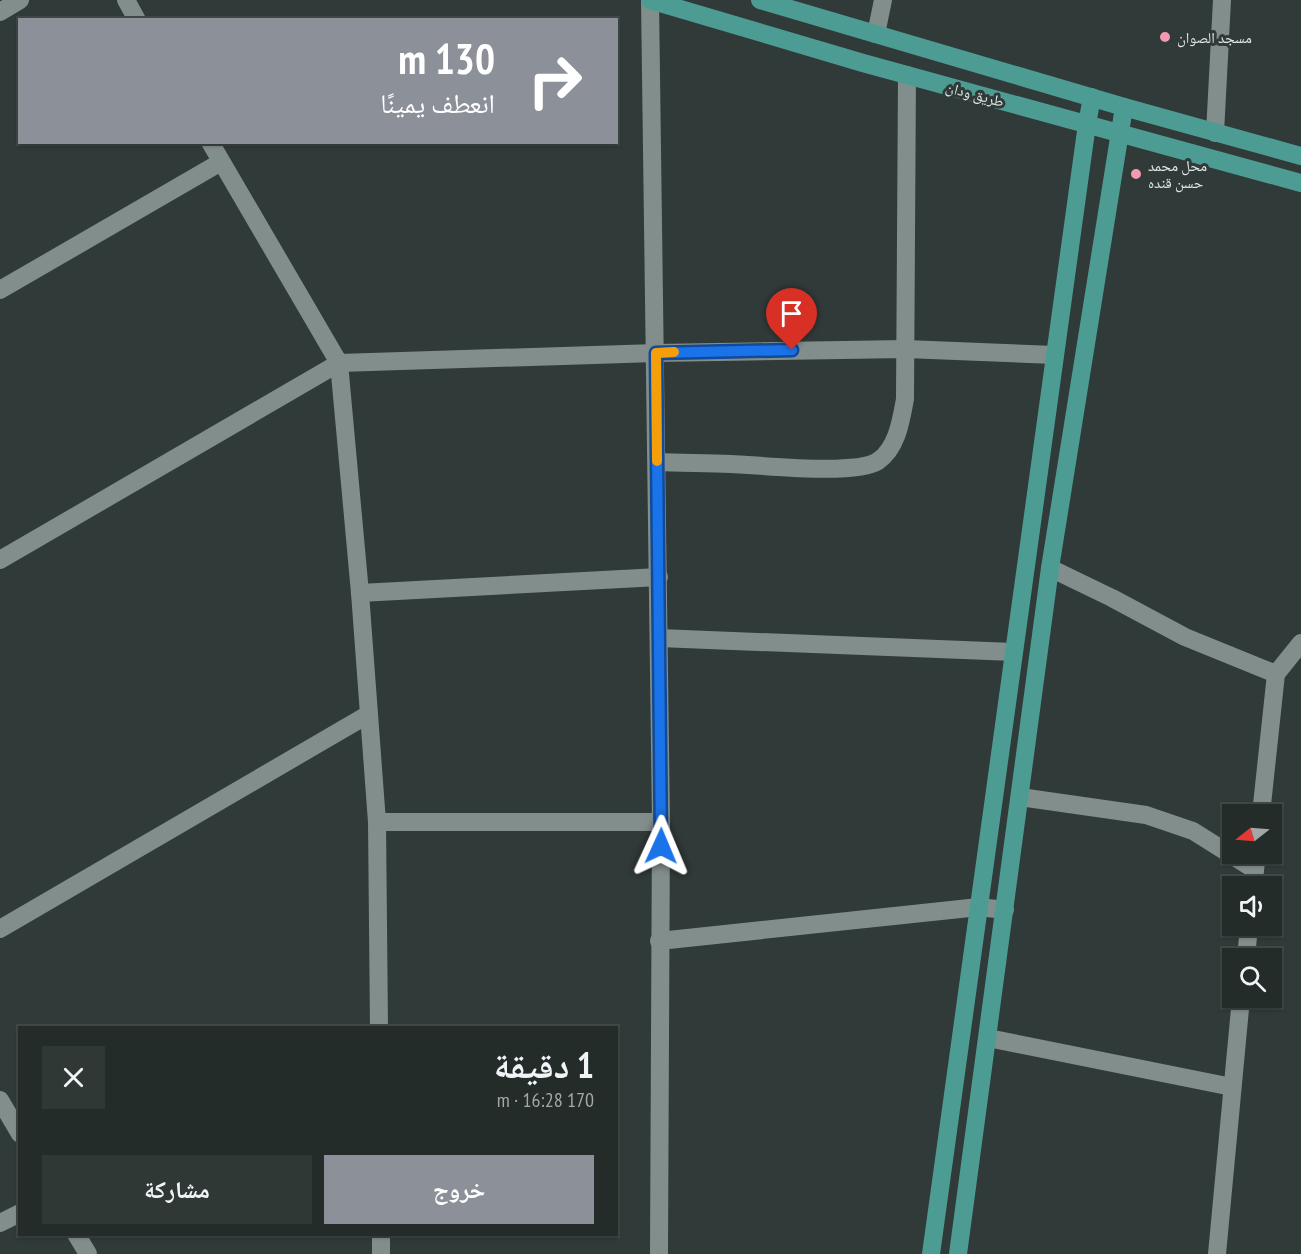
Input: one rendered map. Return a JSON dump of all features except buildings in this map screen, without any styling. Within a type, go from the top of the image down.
[{"type":"main road","name":"طريق ودان","points":[[650,0],[907,75],[1301,183]]},
{"type":"main road","name":"طريق ودان","points":[[760,0],[1124,107],[1301,156]]},
{"type":"main road","points":[[931,1254],[1092,97]]},
{"type":"main road","points":[[958,1254],[1050,568],[1124,107]]},
{"type":"street","points":[[0,12],[20,0]]},
{"type":"street","points":[[126,0],[136,18]]},
{"type":"street","points":[[650,0],[662,822],[659,941],[659,1254]]},
{"type":"street","points":[[876,34],[883,0]]},
{"type":"street","points":[[1215,133],[1222,0]]},
{"type":"street","points":[[657,462],[825,469],[855,467],[877,462],[892,447],[901,423],[905,399],[907,75]]},
{"type":"street","points":[[211,144],[339,363],[360,593],[377,822],[379,1026]]},
{"type":"street","points":[[0,290],[221,162]]},
{"type":"street","points":[[0,560],[339,363],[656,353],[906,349],[1055,355]]},
{"type":"street","points":[[1050,568],[1185,637],[1276,674]]},
{"type":"street","points":[[360,593],[659,577]]},
{"type":"street","points":[[659,638],[1014,652]]},
{"type":"street","points":[[1262,804],[1276,674],[1301,643]]},
{"type":"street","points":[[0,929],[369,714]]},
{"type":"street","points":[[1020,797],[1146,814],[1193,831],[1255,870]]},
{"type":"street","points":[[377,822],[662,822]]},
{"type":"street","points":[[659,941],[979,907],[1005,910]]},
{"type":"street","points":[[1217,1254],[1240,1008]]},
{"type":"street","points":[[988,1038],[1232,1087]]},
{"type":"street","points":[[0,1100],[18,1131]]},
{"type":"street","points":[[0,1224],[18,1214]]},
{"type":"street","points":[[77,1236],[88,1254]]},
{"type":"street","points":[[381,1236],[381,1254]]},
{"type":"slow traffic","points":[[657,461],[656,353],[674,352]]},
{"type":"place","name":"مسجد الصوان","points":[[1165,37]]},
{"type":"place","name":"محل محمد حسن قنده","points":[[1136,174]]},
{"type":"route","points":[[661,846],[656,353],[792,350]]}]
